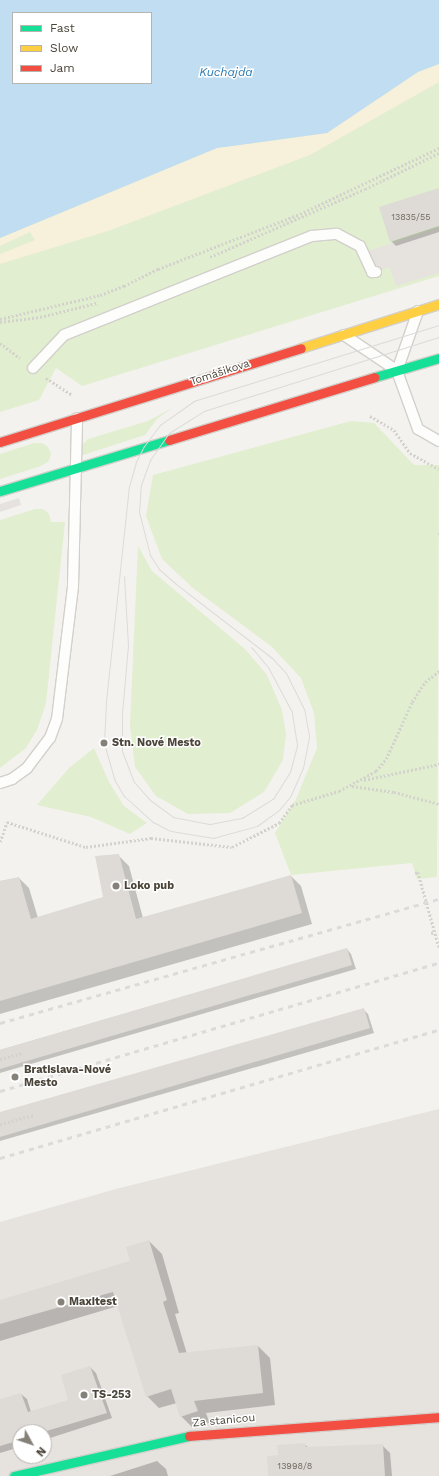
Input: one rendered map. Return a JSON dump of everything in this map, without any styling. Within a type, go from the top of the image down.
[{"type":"main road","name":"Tomášikova","points":[[0,442],[439,304]]},
{"type":"main road","points":[[0,490],[75,466],[439,358]]},
{"type":"main road","name":"Za stanicou","points":[[14,1476],[195,1435],[439,1417]]},
{"type":"lane","points":[[33,368],[64,335],[312,236],[337,234],[360,246],[372,272],[376,272]]},
{"type":"lane","points":[[397,371],[418,311]]},
{"type":"lane","points":[[342,334],[397,371],[418,429],[439,441]]},
{"type":"lane","points":[[0,783],[12,779],[27,768],[50,738],[57,719],[73,586],[77,418]]},
{"type":"path","points":[[0,319],[100,295],[124,286],[158,269],[300,214],[439,148]]},
{"type":"path","points":[[205,259],[365,189],[439,153]]},
{"type":"path","points":[[0,322],[40,316],[102,301]]},
{"type":"path","points":[[370,416],[394,430],[410,453],[439,469]]},
{"type":"path","points":[[0,842],[7,822],[86,847],[151,838],[232,847],[279,823],[292,805],[351,786],[376,771],[386,759],[412,702],[425,682],[439,671]]},
{"type":"path","points":[[361,781],[439,764]]},
{"type":"path","points":[[351,786],[394,792],[439,804]]},
{"type":"path","points":[[415,873],[418,872],[439,947]]},
{"type":"path","points":[[431,933],[435,932]]},
{"type":"path","points":[[0,1059],[23,1053]]},
{"type":"path","points":[[0,1124],[34,1115]]},
{"type":"shaded area","points":[[439,228],[439,273],[396,286],[389,267],[376,272],[368,251]]},
{"type":"shaded area","points":[[19,498],[21,505],[0,512],[0,504]]},
{"type":"shaded area","points":[[439,1109],[439,1476],[0,1476],[0,1222],[116,1189]]},
{"type":"green space","points":[[0,0],[439,0],[439,276],[82,386],[56,368],[39,400],[0,412]]},
{"type":"green space","points":[[172,408],[157,419],[145,435],[77,457],[81,446],[88,439],[148,421]]},
{"type":"green space","points":[[351,421],[374,423],[414,465],[439,465],[437,877],[417,879],[412,863],[291,875],[275,833],[296,799],[317,748],[314,713],[301,678],[272,647],[194,589],[162,559],[146,516],[153,475]]},
{"type":"green space","points":[[34,443],[42,443],[48,447],[51,453],[49,461],[41,466],[0,479],[0,454]]},
{"type":"green space","points":[[35,509],[43,509],[49,514],[51,522],[65,522],[46,703],[37,730],[26,748],[0,768],[0,520]]},
{"type":"green space","points":[[138,546],[152,571],[245,649],[267,675],[282,710],[286,734],[283,760],[264,792],[230,813],[188,814],[156,796],[135,767],[130,725]]},
{"type":"green space","points":[[94,748],[109,782],[124,806],[147,823],[130,834],[91,817],[37,805],[69,768]]},
{"type":"sand","points":[[439,64],[439,82],[310,155],[108,231],[0,264],[0,254],[35,240],[30,232],[0,246],[0,238],[217,148],[327,133],[419,71]]},
{"type":"water","name":"Kuchajda","points":[[0,0],[439,0],[439,64],[418,72],[327,133],[217,148],[0,238]]},
{"type":"building","points":[[439,188],[439,226],[390,242],[379,207]]},
{"type":"building","points":[[119,854],[136,919],[291,875],[302,913],[0,1001],[0,881],[19,877],[31,919],[103,897],[95,856]]},
{"type":"building","points":[[347,948],[352,965],[0,1069],[0,1050]]},
{"type":"building","points":[[364,1008],[370,1028],[0,1137],[0,1112]]},
{"type":"building","points":[[149,1240],[167,1300],[163,1302],[179,1353],[258,1345],[263,1393],[194,1401],[198,1411],[180,1417],[171,1389],[146,1397],[113,1292],[0,1324],[0,1300],[130,1261],[126,1247]]},
{"type":"building","points":[[90,1366],[107,1413],[52,1429],[52,1424],[12,1424],[12,1442],[0,1446],[0,1399],[21,1393],[28,1412],[68,1400],[61,1375]]},
{"type":"building","points":[[305,1443],[306,1447],[383,1444],[385,1476],[268,1476],[267,1456],[278,1455],[277,1445]]},
{"type":"tram line","points":[[439,325],[194,401],[160,425],[144,446],[136,462],[129,486],[106,702],[104,743],[114,779],[124,796],[153,822],[171,831],[213,838],[257,826],[279,810],[290,797],[303,768],[309,736],[304,709],[286,673],[272,658],[176,584],[159,569],[150,555],[139,512],[141,485],[150,460],[169,433],[204,411],[439,337]]},
{"type":"tram line","points":[[124,576],[128,645],[122,713],[122,751],[134,782],[150,800],[173,817],[210,824],[242,818],[273,799],[290,772],[297,745],[292,712],[268,667],[251,647]]},
{"type":"railway","points":[[0,1023],[439,899]]},
{"type":"railway","points":[[0,1091],[439,963]]},
{"type":"railway","points":[[0,1158],[439,1030]]},
{"type":"traffic: fast","points":[[375,377],[439,358]]},
{"type":"traffic: fast","points":[[0,491],[169,440]]},
{"type":"traffic: fast","points":[[14,1476],[189,1436]]},
{"type":"traffic: slow","points":[[301,348],[439,304]]},
{"type":"traffic: jam","points":[[0,442],[301,348]]},
{"type":"traffic: jam","points":[[169,440],[375,377]]},
{"type":"traffic: jam","points":[[189,1436],[439,1417]]},
{"type":"place","name":"Stn. Nové Mesto","points":[[104,743]]},
{"type":"place","name":"Loko pub","points":[[116,886]]},
{"type":"place","name":"Bratislava-Nové Mesto","points":[[15,1077]]},
{"type":"place","name":"Maxitest","points":[[61,1302]]},
{"type":"place","name":"TS-253","points":[[84,1395]]}]
